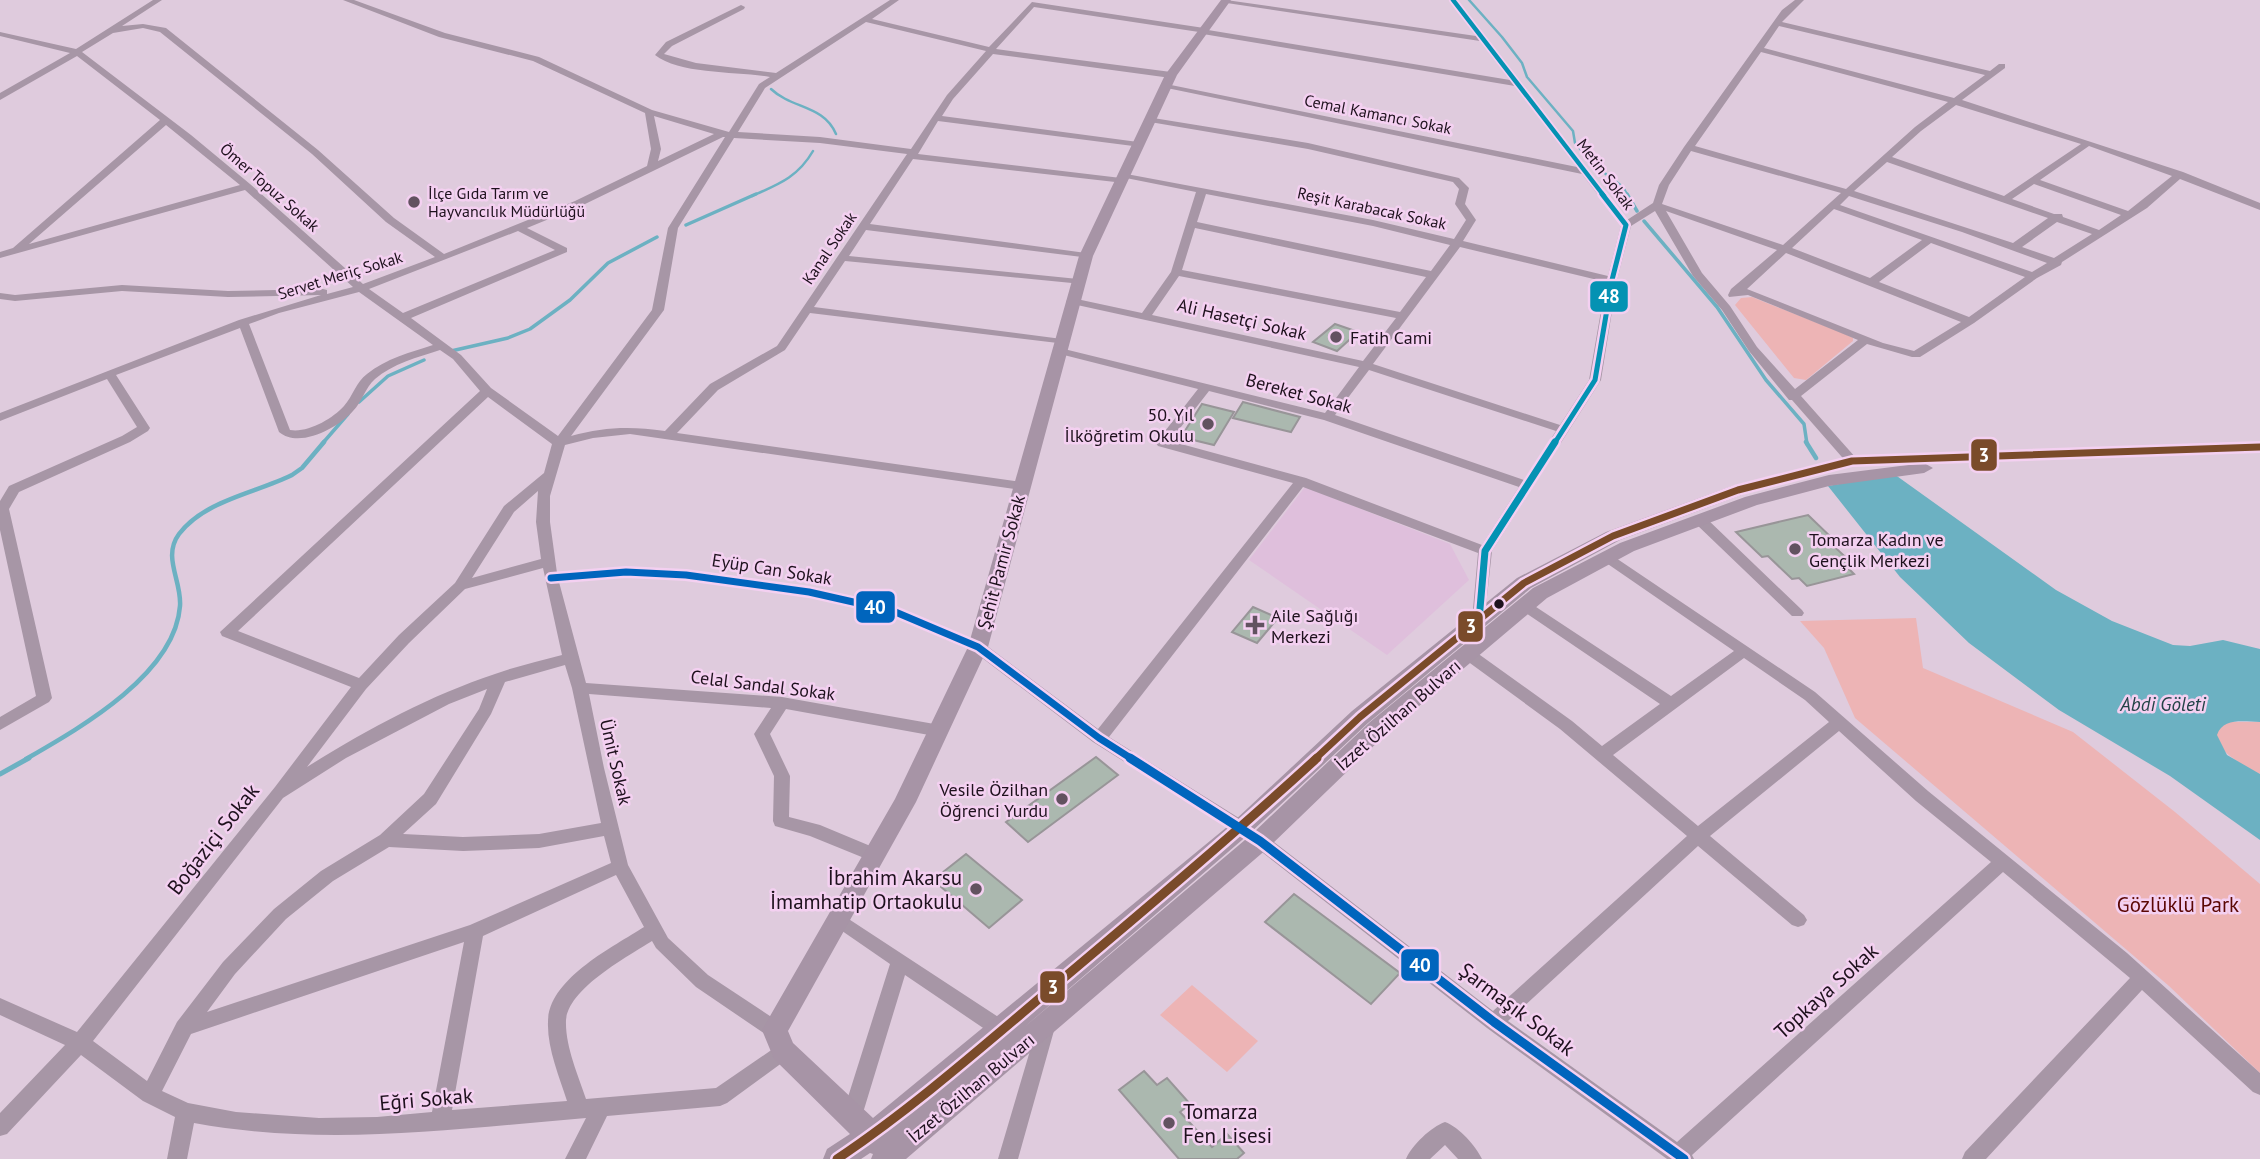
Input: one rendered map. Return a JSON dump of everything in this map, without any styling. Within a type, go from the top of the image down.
[{"type":"main road","name":"Şehit Pamir Sokak","points":[[775,1030],[905,802],[978,647],[1086,256],[1169,81],[1225,1]]},
{"type":"main road","name":"İzzet Özilhan Bulvarı","points":[[888,1158],[1046,1026],[1250,835],[1360,717],[1524,583],[1613,536],[1738,490],[1852,461],[1931,456],[2260,447]]},
{"type":"main road","name":"İzzet Özilhan Bulvarı","points":[[837,1159],[873,1135],[1250,835],[1540,593],[1627,547],[1751,501],[1829,481],[1927,468],[2260,457]]},
{"type":"main road","points":[[775,1030],[783,1051],[873,1135],[888,1158]]},
{"type":"street","points":[[0,97],[158,0]]},
{"type":"street","name":"Reşit Karabacak Sokak","points":[[347,0],[442,36],[536,59],[649,112],[726,134],[840,142],[914,154],[1202,190],[1373,223],[1612,280]]},
{"type":"street","points":[[559,443],[658,310],[673,233],[726,134],[762,86],[868,20],[895,0]]},
{"type":"street","name":"Metin Sokak","points":[[1453,0],[1626,225],[1612,280],[1595,380],[1485,551],[1479,620]]},
{"type":"street","points":[[1626,225],[1657,205],[1664,185],[1689,147],[1785,12],[1800,0]]},
{"type":"street","points":[[1225,1],[1482,39]]},
{"type":"street","name":"Kanal Sokak","points":[[668,435],[714,387],[781,348],[950,97],[1032,4],[1203,31]]},
{"type":"street","points":[[741,7],[669,44],[659,55],[668,61],[740,68],[775,77]]},
{"type":"street","name":"Cemal Kamancı Sokak","points":[[868,20],[990,50],[1169,81],[1585,172]]},
{"type":"street","points":[[1777,23],[1991,74]]},
{"type":"street","points":[[107,31],[143,26],[161,28],[316,152],[390,220],[443,258]]},
{"type":"street","points":[[1203,31],[1488,77],[1518,85]]},
{"type":"street","points":[[0,34],[77,52]]},
{"type":"street","points":[[1759,49],[1956,100],[2180,174],[2260,206]]},
{"type":"street","name":"Ömer Topuz Sokak","points":[[77,52],[247,186],[361,288],[457,357],[487,391],[559,443]]},
{"type":"street","points":[[1726,308],[1735,291],[1831,205],[1956,100],[2002,66]]},
{"type":"street","points":[[649,112],[656,149],[652,166]]},
{"type":"street","points":[[937,118],[1138,145]]},
{"type":"street","points":[[1150,119],[1308,146],[1456,180],[1464,188],[1460,204],[1471,220],[1457,243],[1328,417]]},
{"type":"street","points":[[0,262],[166,120]]},
{"type":"street","name":"Servet Meriç Sokak","points":[[0,417],[243,322],[361,288],[443,258],[579,203],[652,166],[726,134]]},
{"type":"street","points":[[2006,199],[2088,142]]},
{"type":"street","points":[[1689,147],[1849,190],[1956,224],[2057,263]]},
{"type":"street","points":[[1885,158],[2102,233]]},
{"type":"street","points":[[1735,291],[1750,292],[1865,340],[1903,354],[1916,355],[2130,215],[2180,174]]},
{"type":"street","points":[[2034,181],[2130,215]]},
{"type":"street","points":[[0,255],[247,186]]},
{"type":"street","points":[[1146,316],[1176,272],[1202,190]]},
{"type":"street","points":[[1657,205],[1783,248],[1970,321]]},
{"type":"street","points":[[1657,205],[1697,274],[1726,308],[1754,349],[1793,397],[1852,461]]},
{"type":"street","points":[[1831,205],[2033,276]]},
{"type":"street","points":[[2015,247],[2058,216]]},
{"type":"street","points":[[1190,224],[1433,275]]},
{"type":"street","points":[[862,226],[1086,256]]},
{"type":"street","points":[[402,318],[563,250],[518,227]]},
{"type":"street","points":[[1871,282],[1930,239]]},
{"type":"street","name":"Ali Hasetçi Sokak","points":[[842,258],[1075,292],[1146,316],[1365,365],[1562,429]]},
{"type":"street","points":[[1176,272],[1402,316]]},
{"type":"street","points":[[0,296],[15,298],[122,288],[228,295],[344,291]]},
{"type":"street","name":"Bereket Sokak","points":[[807,309],[1061,347],[1328,417],[1525,485]]},
{"type":"street","points":[[243,322],[285,432],[294,436],[307,433],[343,413],[368,378],[442,346]]},
{"type":"street","points":[[1793,397],[1865,340]]},
{"type":"street","points":[[0,724],[44,698],[2,509],[14,489],[126,439],[144,428],[110,374]]},
{"type":"street","points":[[1206,387],[1162,443],[1301,481],[1485,551]]},
{"type":"street","points":[[361,685],[227,632],[487,391]]},
{"type":"street","points":[[559,443],[592,434],[629,430],[1022,486]]},
{"type":"street","name":"Ümit Sokak","points":[[559,443],[543,496],[542,522],[550,570],[621,866],[662,943],[702,981],[775,1030]]},
{"type":"street","points":[[277,794],[361,685],[404,639],[460,586],[509,509],[551,473]]},
{"type":"street","points":[[1099,738],[1301,481]]},
{"type":"street","points":[[1700,520],[1797,613]]},
{"type":"street","points":[[1607,557],[1810,696],[1922,796],[2142,978],[2260,1086]]},
{"type":"street","name":"Eyüp Can Sokak","points":[[460,586],[550,570],[626,572],[674,575],[809,592],[893,611],[978,647],[1099,738]]},
{"type":"street","points":[[1525,606],[1673,705]]},
{"type":"street","points":[[1602,754],[1744,651]]},
{"type":"street","points":[[1468,654],[1602,754],[1798,920]]},
{"type":"street","name":"Boğaziçi Sokak","points":[[0,1126],[80,1043],[277,794],[352,748],[444,700],[499,678],[570,657]]},
{"type":"street","points":[[150,1095],[184,1028],[229,968],[280,914],[327,876],[386,840],[430,799],[486,710],[499,678]]},
{"type":"street","name":"Celal Sandal Sokak","points":[[580,688],[782,703],[940,731]]},
{"type":"street","points":[[782,703],[762,734],[782,775],[780,821],[814,830],[874,855]]},
{"type":"street","points":[[1494,1023],[1699,835],[1839,722]]},
{"type":"street","name":"Şarmaşık Sokak","points":[[1099,738],[1250,835],[1494,1023],[1681,1157]]},
{"type":"street","points":[[386,840],[463,844],[539,841],[611,828]]},
{"type":"street","name":"Topkaya Sokak","points":[[1681,1157],[2003,862]]},
{"type":"street","points":[[184,1028],[475,931],[621,866]]},
{"type":"street","points":[[838,919],[1002,1030]]},
{"type":"street","points":[[579,1108],[557,1026],[559,1008],[575,985],[655,929]]},
{"type":"street","points":[[440,1120],[475,931]]},
{"type":"street","points":[[852,1116],[900,962]]},
{"type":"street","points":[[1972,1159],[2142,978]]},
{"type":"street","name":"Eğri Sokak","points":[[0,1006],[80,1043],[150,1095],[186,1112],[236,1121],[319,1127],[377,1126],[720,1097],[783,1051]]},
{"type":"street","points":[[1008,1159],[1046,1026]]},
{"type":"street","points":[[575,1159],[602,1106]]},
{"type":"street","points":[[177,1159],[186,1112]]},
{"type":"street","points":[[1416,1159],[1445,1131],[1472,1159]]},
{"type":"shaded area","points":[[1305,487],[1450,544],[1469,580],[1387,655],[1249,560]]},
{"type":"green space","points":[[1752,297],[1845,334],[1853,338],[1853,341],[1806,380],[1794,378],[1735,305],[1741,298]]},
{"type":"green space","name":"Gözlüklü Park","points":[[1916,618],[1923,668],[2073,732],[2175,812],[2260,884],[2260,1073],[2169,986],[1855,718],[1824,648],[1800,621]]},
{"type":"green space","points":[[2229,722],[2260,722],[2260,774],[2234,759],[2219,744],[2219,729]]},
{"type":"green space","points":[[1192,985],[1258,1041],[1227,1072],[1160,1015]]},
{"type":"water","name":"Abdi Göleti","points":[[1894,474],[2056,590],[2112,621],[2173,645],[2190,646],[2223,640],[2260,649],[2260,722],[2229,723],[2220,729],[2217,735],[2227,755],[2260,774],[2260,840],[2170,776],[2059,710],[1969,643],[1900,577],[1828,486]]},
{"type":"building","name":"Fatih Cami","points":[[1335,324],[1358,332],[1337,351],[1313,342]]},
{"type":"building","points":[[1243,402],[1300,417],[1291,432],[1233,418]]},
{"type":"building","name":"50. Yıl İlköğretim Okulu","points":[[1202,404],[1234,412],[1214,445],[1181,437]]},
{"type":"building","name":"Tomarza Kadın ve Gençlik Merkezi","points":[[1808,515],[1834,540],[1828,541],[1853,564],[1846,566],[1854,574],[1807,586],[1799,578],[1792,579],[1768,556],[1762,557],[1736,532]]},
{"type":"building","name":"Aile Sağlığı Merkezi","points":[[1253,607],[1278,618],[1257,643],[1232,632]]},
{"type":"building","name":"Vesile Özilhan Öğrenci Yurdu","points":[[1096,757],[1118,775],[1028,842],[1006,822]]},
{"type":"building","name":"İbrahim Akarsu İmamhatip Ortaokulu","points":[[966,854],[1022,900],[989,928],[933,880]]},
{"type":"building","points":[[1294,894],[1400,973],[1371,1004],[1265,922]]},
{"type":"building","name":"Tomarza Fen Lisesi","points":[[1144,1071],[1157,1085],[1167,1078],[1190,1104],[1180,1112],[1212,1147],[1227,1134],[1244,1153],[1237,1159],[1179,1159],[1119,1090]]},
{"type":"waterway","points":[[1469,0],[1502,37],[1522,63],[1527,77],[1573,131],[1575,143],[1594,165],[1623,187],[1628,196]]},
{"type":"waterway","points":[[771,89],[816,112],[831,125],[836,134]]},
{"type":"waterway","points":[[752,196],[794,174],[813,151]]},
{"type":"waterway","points":[[686,225],[756,194]]},
{"type":"waterway","points":[[1627,194],[1637,211]]},
{"type":"waterway","points":[[1644,221],[1717,307],[1766,380],[1804,424],[1807,443]]},
{"type":"waterway","points":[[451,351],[508,338],[530,329],[570,300],[608,263],[657,237]]},
{"type":"waterway","points":[[359,402],[388,376],[424,360]]},
{"type":"waterway","points":[[322,444],[348,414]]},
{"type":"waterway","points":[[26,759],[96,716],[121,697],[143,677],[161,655],[174,631],[180,606],[172,551],[179,534],[190,522],[232,498],[292,475],[302,468],[324,442]]},
{"type":"waterway","points":[[1807,443],[1816,458]]},
{"type":"waterway","points":[[0,774],[29,758]]},
{"type":"transit line","name":"48","points":[[1453,0],[1626,225],[1612,280],[1595,380],[1485,551],[1479,620]]},
{"type":"transit line","name":"3","points":[[837,1159],[873,1135],[1002,1030],[1241,828],[1360,717],[1524,583],[1613,536],[1738,490],[1852,461],[2260,447]]},
{"type":"transit line","name":"40","points":[[551,578],[626,572],[686,575],[809,592],[893,611],[978,647],[1099,738],[1260,841],[1494,1022],[1684,1159]]},
{"type":"place","name":"İlçe Gıda Tarım ve Hayvancılık Müdürlüğü","points":[[414,202]]},
{"type":"place","name":"Fatih Cami","points":[[1336,337]]},
{"type":"place","name":"50. Yıl İlköğretim Okulu","points":[[1208,424]]},
{"type":"place","name":"Tomarza Kadın ve Gençlik Merkezi","points":[[1795,549]]},
{"type":"place","name":"Aile Sağlığı Merkezi","points":[[1255,625]]},
{"type":"place","name":"Vesile Özilhan Öğrenci Yurdu","points":[[1062,799]]},
{"type":"place","name":"İbrahim Akarsu İmamhatip Ortaokulu","points":[[976,889]]},
{"type":"place","name":"Tomarza Fen Lisesi","points":[[1169,1123]]}]
